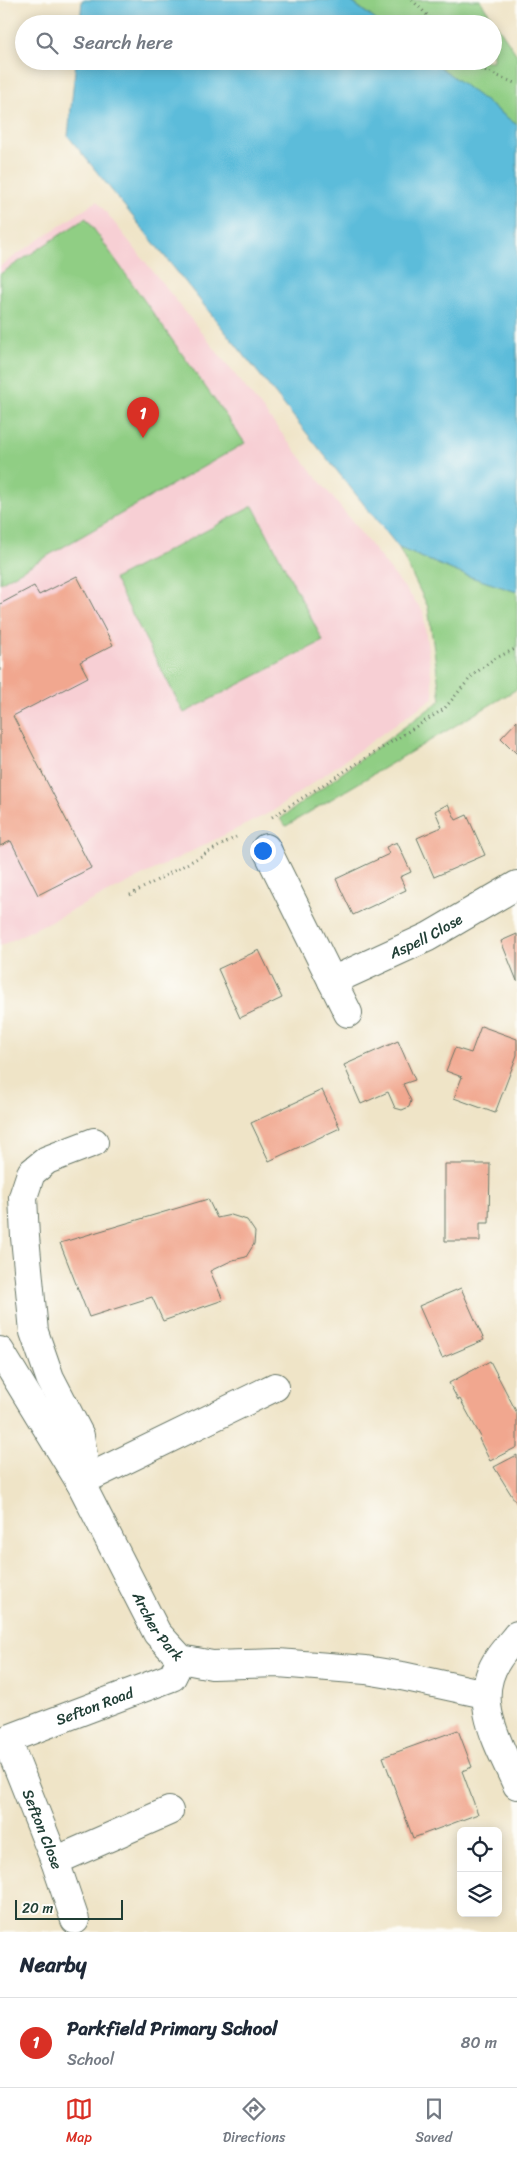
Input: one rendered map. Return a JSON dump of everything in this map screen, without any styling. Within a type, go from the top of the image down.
[{"type":"street","points":[[266,848],[348,1013]]},
{"type":"street","name":"Aspell Close","points":[[332,982],[428,936],[517,885]]},
{"type":"street","points":[[80,1482],[83,1455],[80,1436],[50,1378],[34,1332],[23,1198],[31,1173],[46,1160],[94,1142]]},
{"type":"street","name":"Archer Park","points":[[0,1351],[80,1482],[157,1633],[180,1659],[212,1665],[278,1662],[366,1670],[485,1694]]},
{"type":"street","points":[[80,1482],[275,1387]]},
{"type":"street","points":[[517,1635],[497,1660],[490,1674],[485,1694],[487,1712],[494,1734],[517,1785]]},
{"type":"street","name":"Sefton Road","points":[[4,1741],[172,1677],[180,1659]]},
{"type":"street","name":"Sefton Close","points":[[4,1741],[55,1861],[75,1920]]},
{"type":"street","points":[[55,1861],[169,1811]]},
{"type":"path","points":[[412,0],[427,15]]},
{"type":"path","points":[[483,70],[517,84]]},
{"type":"path","points":[[268,819],[444,708],[472,676],[492,660],[517,648]]},
{"type":"path","points":[[130,895],[242,833]]},
{"type":"shaded area","points":[[97,201],[423,611],[434,697],[273,811],[0,946],[0,266]]},
{"type":"green space","points":[[350,0],[480,0],[490,15],[369,15]]},
{"type":"green space","points":[[502,33],[517,55],[517,125],[444,70],[502,70]]},
{"type":"green space","points":[[86,218],[245,443],[0,583],[0,274]]},
{"type":"green space","points":[[253,506],[323,641],[184,713],[114,579]]},
{"type":"green space","points":[[399,548],[462,574],[517,592],[517,689],[286,826],[280,819],[441,700],[428,607]]},
{"type":"water","points":[[82,0],[349,0],[369,15],[81,15]]},
{"type":"water","points":[[75,70],[444,70],[517,125],[517,592],[462,574],[399,548],[68,136]]},
{"type":"building","points":[[77,576],[113,645],[80,662],[88,677],[13,716],[91,868],[38,895],[11,841],[0,846],[0,604],[34,586],[39,595]]},
{"type":"building","points":[[517,721],[517,754],[501,738]]},
{"type":"building","points":[[448,804],[456,820],[467,815],[485,855],[434,877],[417,838],[442,827],[435,811]]},
{"type":"building","points":[[397,842],[411,872],[400,877],[406,890],[353,915],[336,879],[389,854],[386,847]]},
{"type":"building","points":[[517,934],[517,981],[501,941]]},
{"type":"building","points":[[259,950],[282,998],[240,1018],[218,969]]},
{"type":"building","points":[[481,1026],[517,1039],[517,1055],[495,1113],[454,1098],[462,1077],[446,1071],[455,1048],[471,1053]]},
{"type":"building","points":[[398,1041],[415,1080],[403,1084],[411,1101],[409,1107],[402,1110],[395,1108],[388,1092],[361,1104],[344,1065]]},
{"type":"building","points":[[322,1090],[340,1128],[269,1161],[251,1123]]},
{"type":"building","points":[[445,1164],[490,1164],[489,1223],[480,1223],[480,1241],[445,1241]]},
{"type":"building","points":[[208,1199],[217,1218],[231,1215],[247,1220],[255,1232],[254,1244],[246,1257],[233,1260],[210,1271],[223,1300],[163,1321],[152,1297],[89,1317],[60,1243]]},
{"type":"building","points":[[461,1288],[484,1340],[442,1358],[419,1306]]},
{"type":"building","points":[[490,1361],[517,1413],[517,1447],[490,1461],[479,1439],[481,1437],[449,1383]]},
{"type":"building","points":[[517,1455],[517,1504],[494,1467]]},
{"type":"building","points":[[458,1730],[472,1767],[462,1771],[478,1814],[413,1838],[383,1757]]},
{"type":"place","name":"Parkfield Primary School","points":[[143,438]]}]
